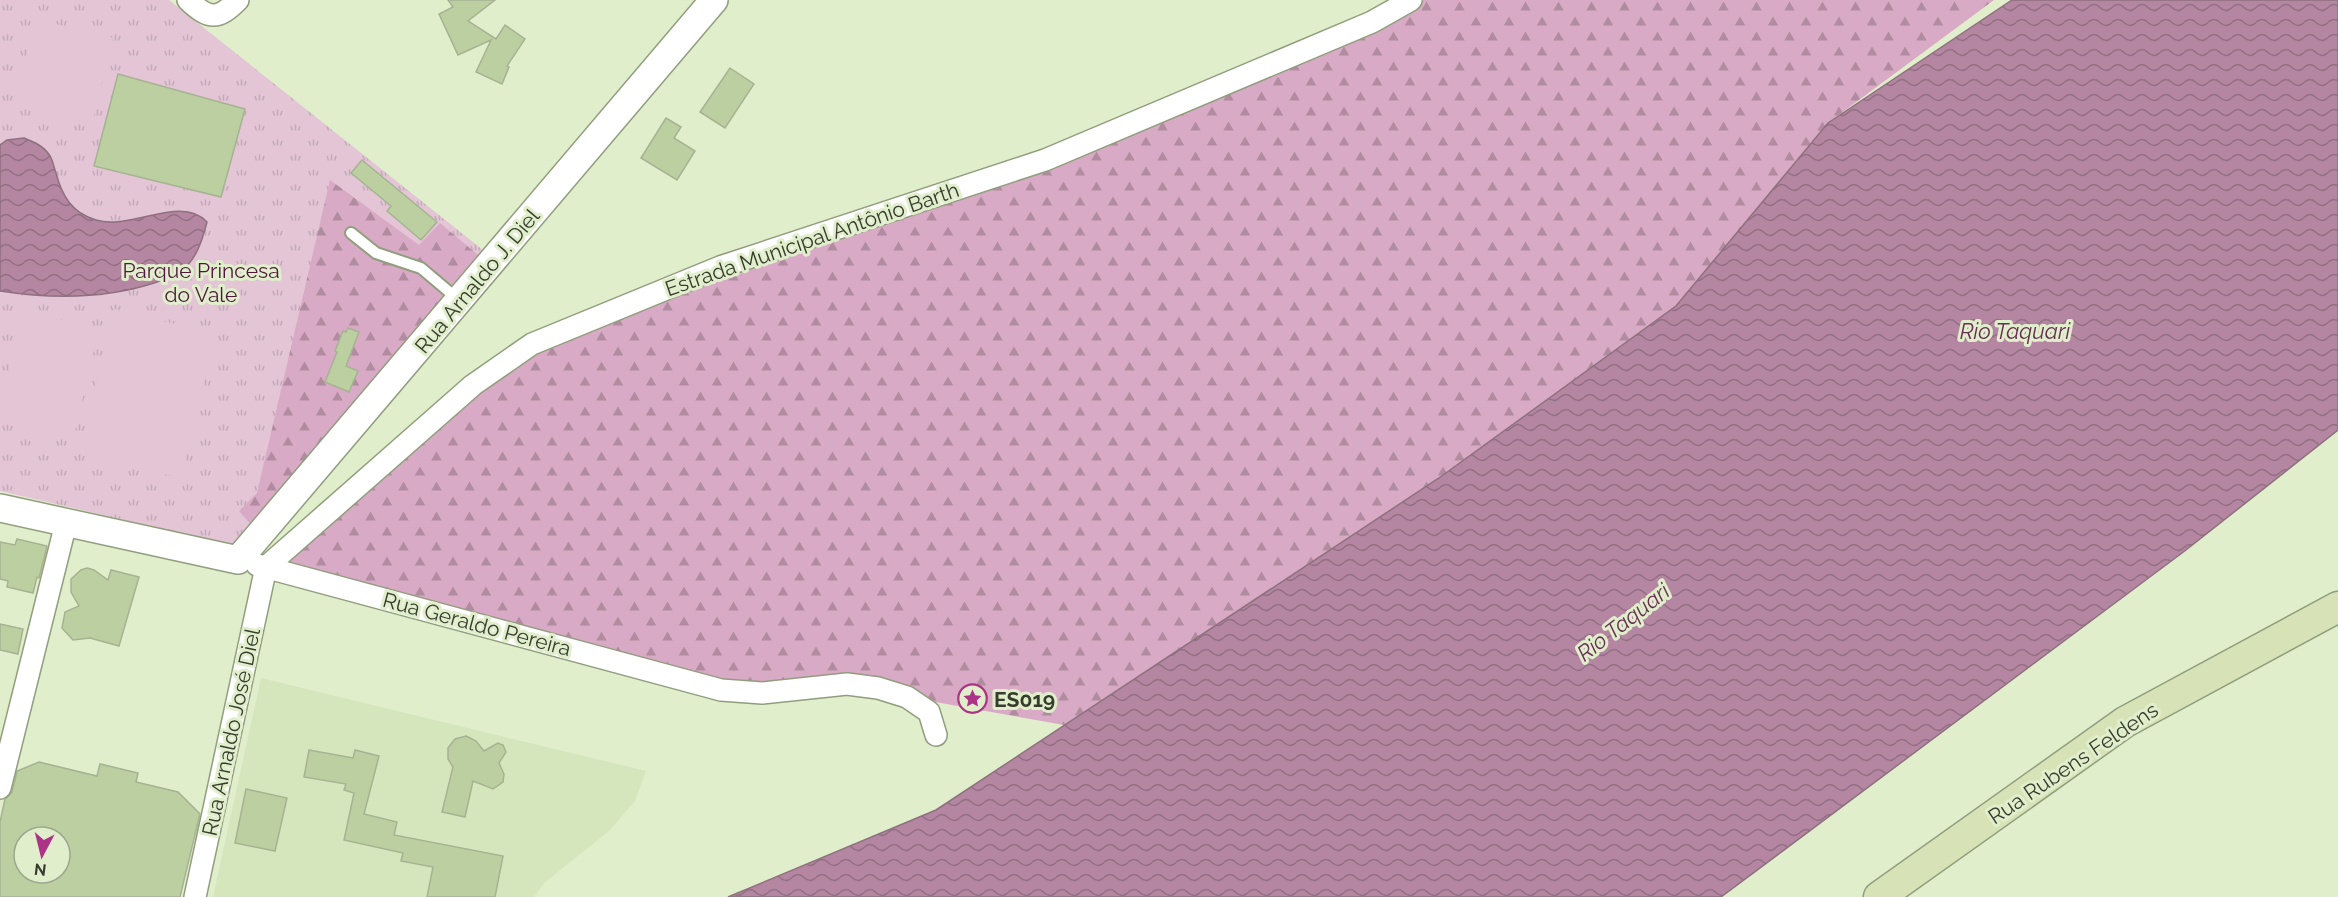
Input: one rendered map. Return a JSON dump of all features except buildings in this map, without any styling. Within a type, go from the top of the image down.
[{"type":"main road","name":"Rua Rubens Feldens","points":[[1879,897],[2125,722],[2338,607]]},
{"type":"street","points":[[188,0],[210,16],[224,14],[238,0]]},
{"type":"street","name":"Rua Arnaldo J. Diel","points":[[238,560],[714,0]]},
{"type":"street","name":"Estrada Municipal Antônio Barth","points":[[266,567],[473,385],[532,344],[720,267],[1045,160],[1372,22],[1411,0]]},
{"type":"street","name":"Rua Geraldo Pereira","points":[[0,508],[266,567],[721,690],[762,693],[847,684],[878,688],[907,697],[929,712],[936,735]]},
{"type":"street","points":[[0,788],[7,730],[66,524]]},
{"type":"street","name":"Rua Arnaldo José Diel","points":[[195,897],[266,567]]},
{"type":"lane","points":[[351,234],[376,253],[421,268],[460,301]]},
{"type":"shaded area","points":[[261,678],[646,771],[635,801],[609,831],[544,883],[534,897],[213,897]]},
{"type":"green space","name":"Parque Princesa do Vale","points":[[0,0],[169,0],[488,254],[241,547],[0,491]]},
{"type":"green space","points":[[1406,0],[1994,0],[1828,123],[1676,306],[1439,478],[1064,725],[907,697],[762,693],[266,567],[532,344],[1045,160]]},
{"type":"green space","points":[[35,19],[113,38],[92,124],[14,106]]},
{"type":"green space","points":[[330,180],[419,245],[440,223],[478,255],[252,526],[239,511],[257,493]]},
{"type":"green space","points":[[114,309],[216,334],[181,478],[79,453]]},
{"type":"green space","points":[[22,311],[99,328],[73,440],[0,423],[0,407]]},
{"type":"water","name":"Rio Taquari","points":[[2012,0],[2338,0],[2338,430],[2186,550],[1721,897],[728,897],[936,810],[1439,478],[1676,306],[1828,123]]},
{"type":"water","points":[[24,138],[48,153],[65,196],[74,208],[88,217],[110,222],[170,212],[184,211],[196,214],[207,222],[194,257],[178,273],[170,277],[119,292],[59,296],[0,291],[0,145],[7,140]]},
{"type":"place","name":"ES019","points":[[973,699]]}]
